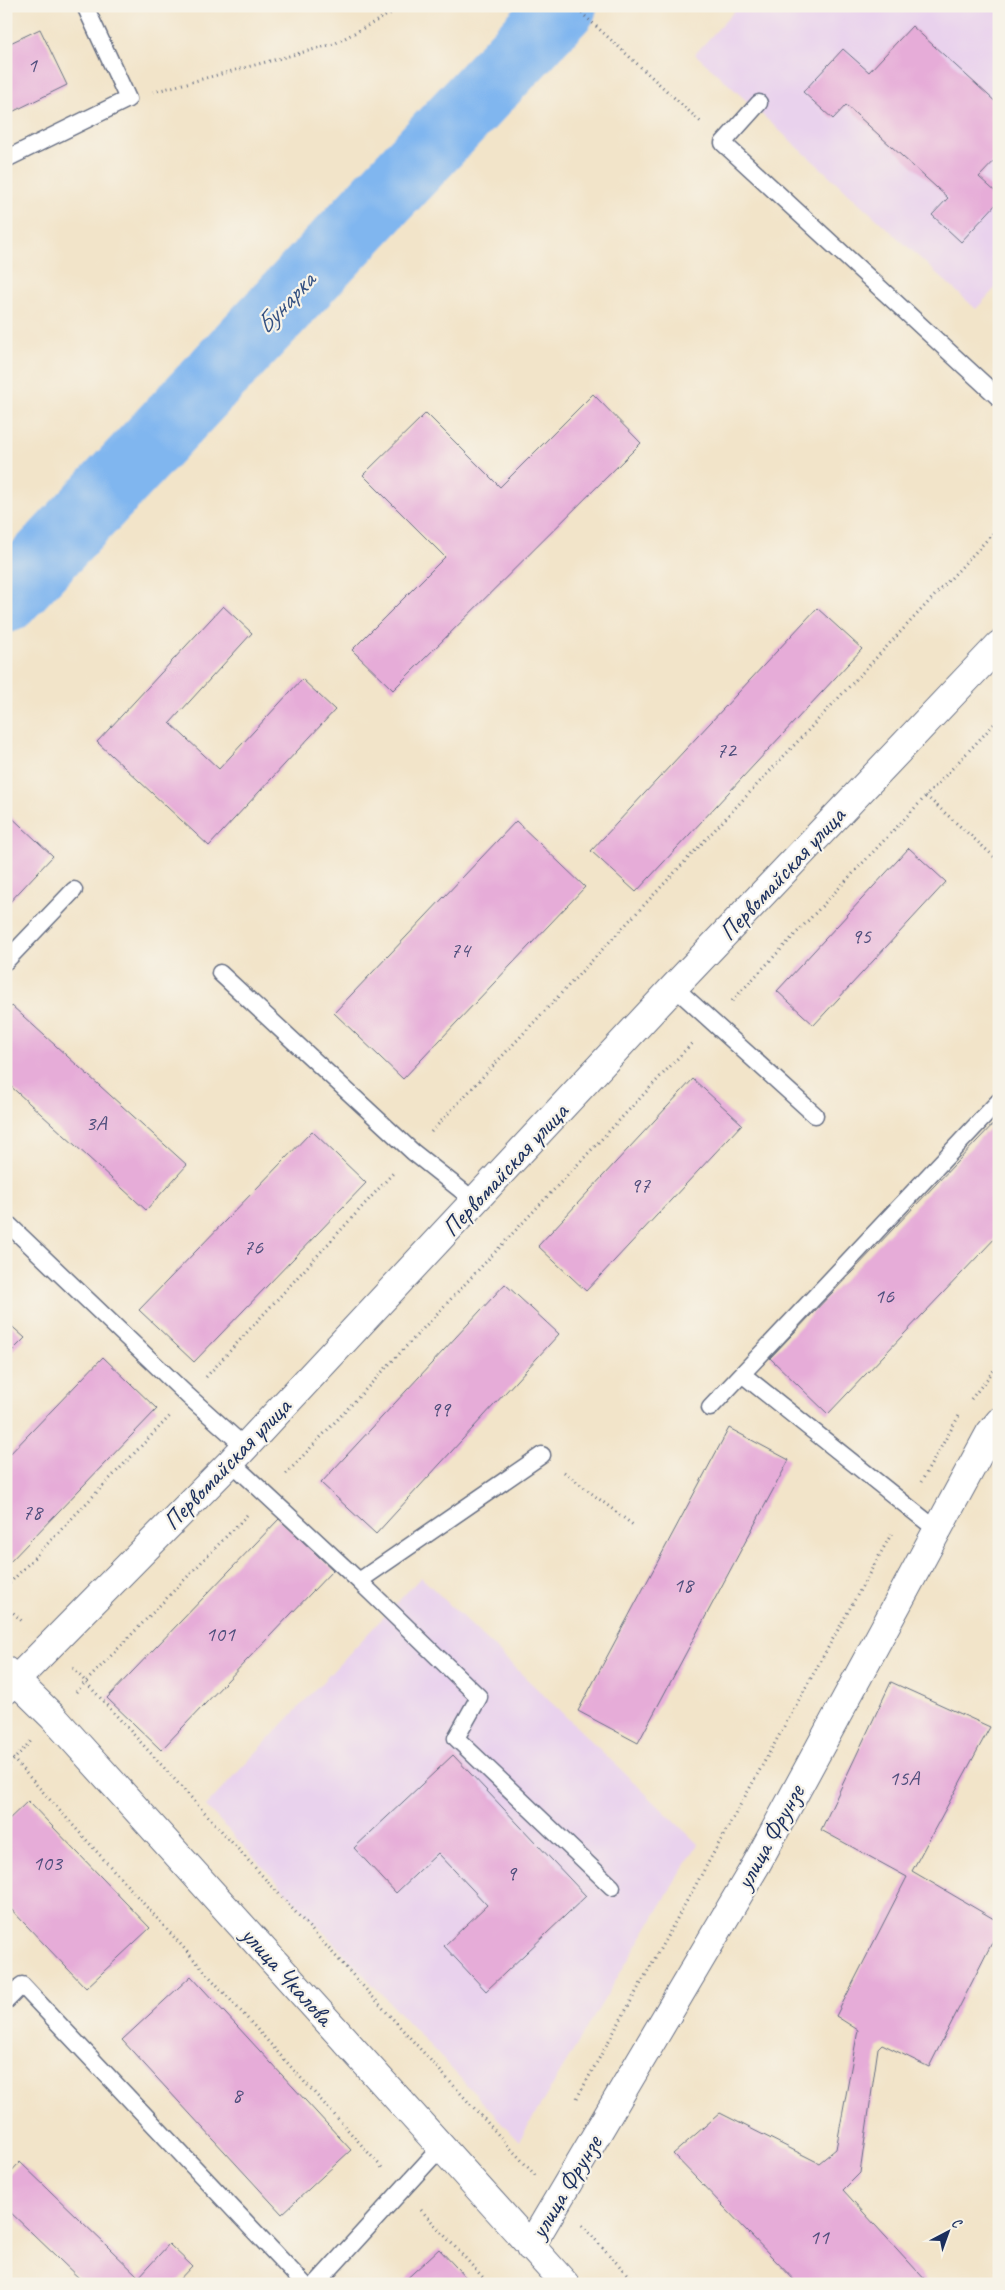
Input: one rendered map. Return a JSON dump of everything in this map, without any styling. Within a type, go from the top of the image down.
[{"type":"street","name":"Первомайская улица","points":[[10,1680],[50,1646],[238,1455],[476,1202],[674,987],[999,645]]},
{"type":"street","name":"улица Фрунзе","points":[[530,2246],[756,1865],[990,1433],[999,1422]]},
{"type":"street","name":"улица Чкалова","points":[[10,1680],[53,1717],[565,2284]]},
{"type":"lane","points":[[6,159],[128,99],[85,6]]},
{"type":"lane","points":[[759,103],[722,143],[999,398]]},
{"type":"lane","points":[[6,961],[74,890]]},
{"type":"lane","points":[[220,973],[413,1152],[476,1202]]},
{"type":"lane","points":[[674,987],[815,1115]]},
{"type":"lane","points":[[710,1408],[999,1102]]},
{"type":"lane","points":[[6,1222],[188,1396],[238,1455],[266,1494],[360,1581],[479,1697],[456,1738],[612,1887]]},
{"type":"lane","points":[[742,1374],[937,1530]]},
{"type":"lane","points":[[360,1581],[542,1455]]},
{"type":"lane","points":[[6,2001],[22,1985],[304,2284]]},
{"type":"lane","points":[[316,2284],[441,2146]]},
{"type":"path","points":[[128,99],[334,44],[404,6]]},
{"type":"path","points":[[574,6],[722,143]]},
{"type":"path","points":[[6,1587],[188,1396],[413,1152],[999,527]]},
{"type":"path","points":[[6,1768],[999,719]]},
{"type":"path","points":[[926,796],[999,861]]},
{"type":"path","points":[[971,1400],[999,1364]]},
{"type":"path","points":[[573,2104],[954,1422],[965,1408]]},
{"type":"path","points":[[542,1455],[633,1525]]},
{"type":"path","points":[[6,1606],[87,1681],[636,2284]]},
{"type":"path","points":[[6,1751],[489,2284]]},
{"type":"path","points":[[505,2218],[539,2165]]},
{"type":"shaded area","points":[[739,6],[999,6],[999,284],[976,309],[695,54]]},
{"type":"shaded area","points":[[421,1577],[698,1844],[519,2141],[206,1806]]},
{"type":"building","points":[[912,26],[999,105],[999,156],[979,177],[999,195],[999,201],[961,242],[932,215],[948,198],[846,105],[833,119],[803,92],[843,49],[869,72]]},
{"type":"building","points":[[40,29],[67,85],[6,115],[6,45]]},
{"type":"building","points":[[593,394],[641,443],[393,690],[352,650],[445,557],[363,475],[426,413],[500,487]]},
{"type":"building","points":[[223,606],[252,633],[170,723],[219,769],[302,679],[335,710],[209,846],[97,742]]},
{"type":"building","points":[[817,608],[862,649],[636,892],[591,851]]},
{"type":"building","points":[[6,812],[53,856],[6,906]]},
{"type":"building","points":[[516,821],[585,887],[403,1079],[334,1013]]},
{"type":"building","points":[[909,848],[946,882],[814,1025],[777,991]]},
{"type":"building","points":[[12,1006],[187,1165],[146,1210],[6,1082],[6,1012]]},
{"type":"building","points":[[693,1079],[742,1124],[586,1291],[538,1246]]},
{"type":"building","points":[[997,1120],[999,1122],[999,1234],[828,1414],[770,1358]]},
{"type":"building","points":[[312,1131],[366,1183],[194,1362],[139,1310]]},
{"type":"building","points":[[505,1284],[559,1334],[376,1534],[321,1483]]},
{"type":"building","points":[[6,1321],[25,1338],[6,1357]]},
{"type":"building","points":[[103,1357],[157,1409],[6,1566],[6,1458]]},
{"type":"building","points":[[729,1428],[789,1460],[638,1743],[578,1711]]},
{"type":"building","points":[[279,1519],[333,1570],[161,1750],[107,1698]]},
{"type":"building","points":[[891,1682],[990,1727],[912,1871],[999,1922],[999,1929],[929,2067],[882,2044],[878,2048],[860,2173],[843,2190],[929,2284],[798,2284],[673,2154],[720,2113],[819,2163],[836,2149],[858,2030],[836,2016],[907,1877],[821,1830]]},
{"type":"building","points":[[453,1755],[586,1896],[486,1991],[444,1946],[487,1905],[438,1853],[396,1893],[354,1848]]},
{"type":"building","points":[[28,1801],[150,1928],[86,1988],[6,1904],[6,1822]]},
{"type":"building","points":[[191,1976],[351,2150],[282,2214],[122,2040]]},
{"type":"building","points":[[20,2162],[139,2277],[132,2284],[85,2284],[6,2208],[6,2177]]},
{"type":"building","points":[[169,2244],[192,2266],[175,2284],[147,2284],[139,2277]]},
{"type":"building","points":[[439,2249],[472,2284],[401,2284]]},
{"type":"waterway","name":"Бунарка","points":[[6,599],[563,6]]}]
